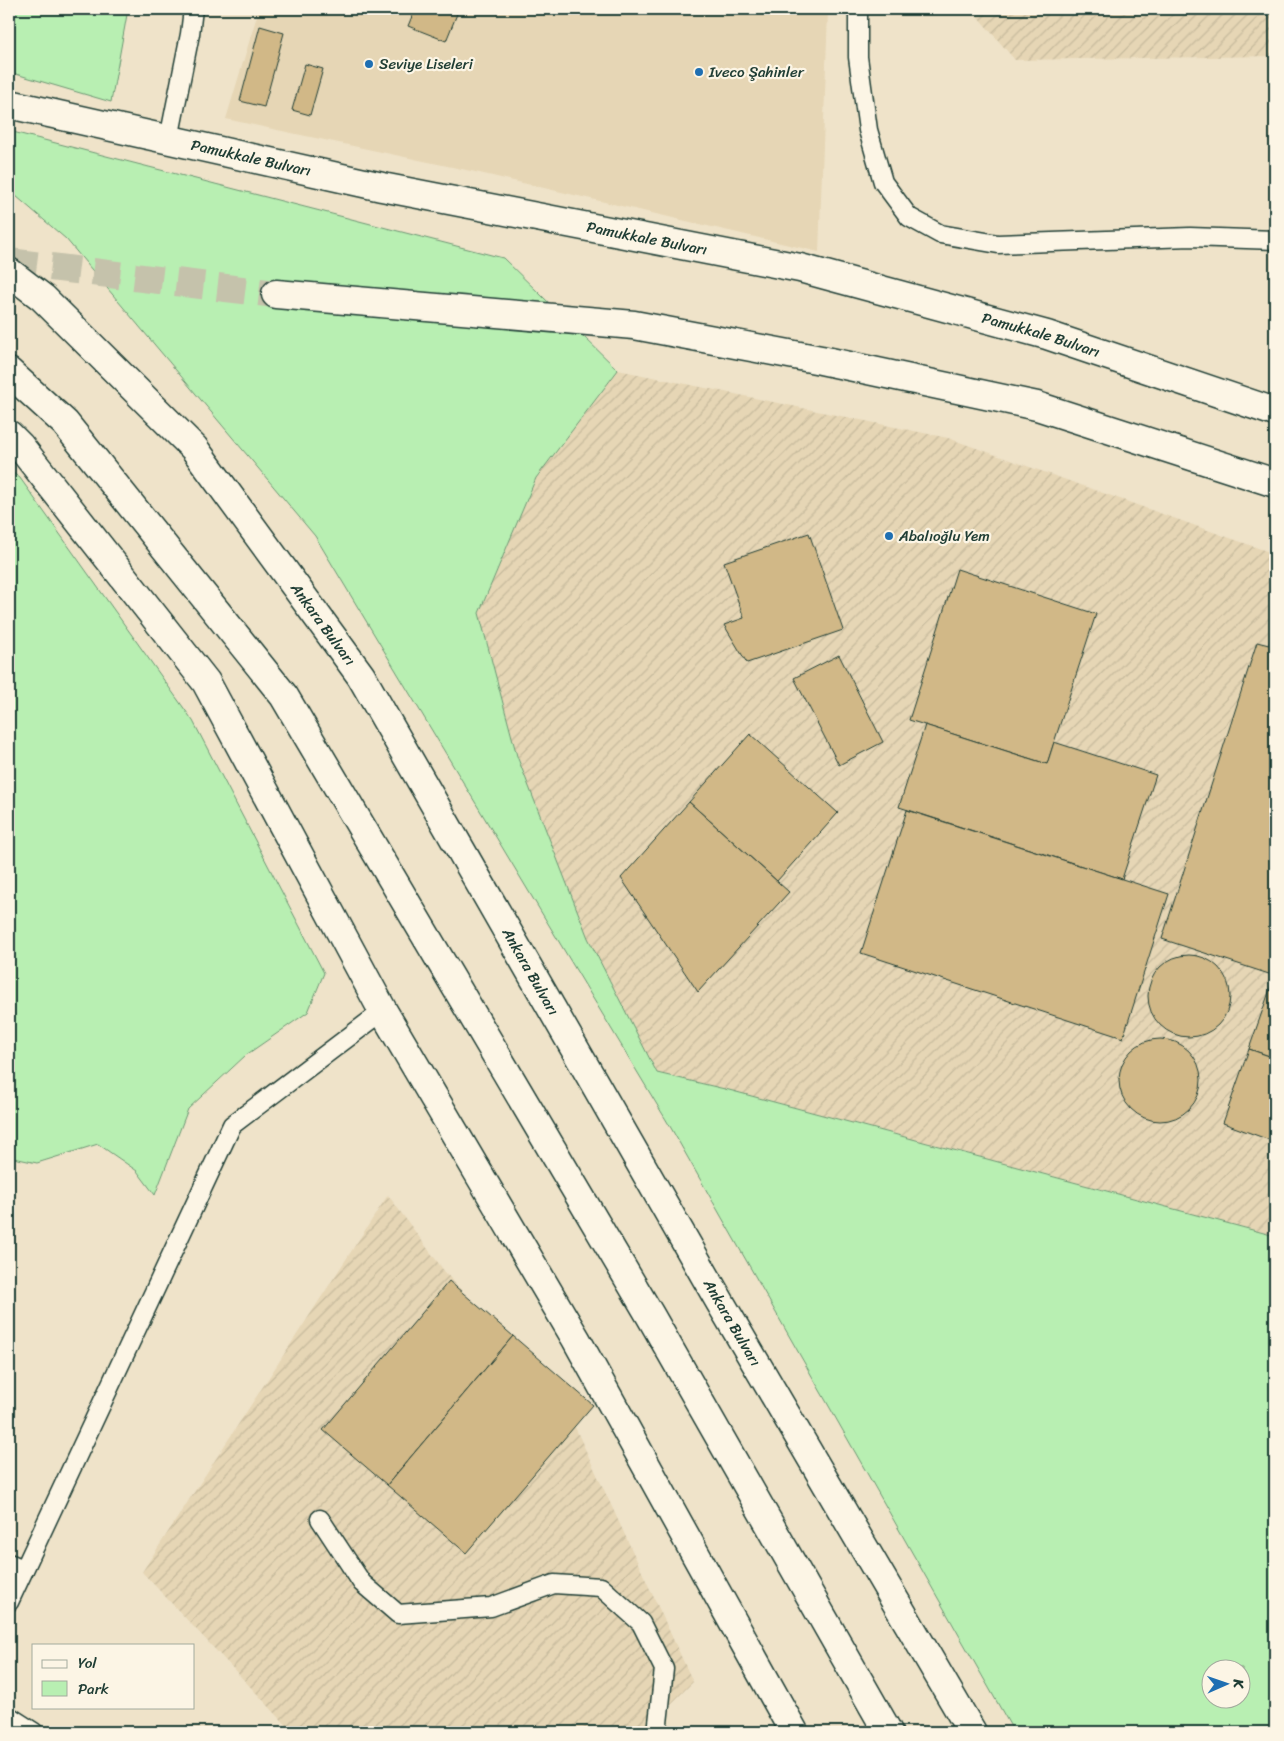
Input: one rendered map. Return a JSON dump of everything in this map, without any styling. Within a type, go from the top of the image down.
[{"type":"main road","name":"Pamukkale Bulvarı","points":[[9,104],[392,189],[800,268],[1047,335],[1275,412]]},
{"type":"main road","name":"Ankara Bulvarı","points":[[9,272],[43,298],[194,448],[361,676],[720,1302],[972,1732]]},
{"type":"main road","points":[[276,294],[634,325],[821,360],[1037,406],[1275,483]]},
{"type":"main road","points":[[9,372],[65,423],[284,696],[650,1315],[888,1732]]},
{"type":"main road","points":[[9,435],[20,446],[206,682],[383,1011],[576,1339],[794,1732]]},
{"type":"lane","points":[[170,139],[193,9]]},
{"type":"lane","points":[[858,9],[858,57],[868,130],[883,182],[909,217],[940,234],[998,244],[1190,237],[1275,240]]},
{"type":"lane","points":[[9,1602],[16,1566],[232,1125],[383,1011]]},
{"type":"lane","points":[[320,1519],[362,1583],[398,1614],[491,1607],[554,1584],[602,1587],[641,1623],[664,1669],[657,1732]]},
{"type":"lane","points":[[9,1716],[34,1732]]},
{"type":"shaded area","points":[[259,9],[816,9],[828,12],[819,252],[471,171],[226,119]]},
{"type":"shaded area","points":[[971,9],[1275,9],[1275,56],[1015,60]]},
{"type":"shaded area","points":[[618,370],[948,438],[1275,554],[1275,1236],[729,1090],[657,1073],[588,938],[517,756],[479,613],[536,478]]},
{"type":"shaded area","points":[[388,1195],[445,1272],[568,1412],[693,1682],[643,1732],[293,1732],[142,1572]]},
{"type":"green space","points":[[9,9],[128,9],[111,102],[9,72]]},
{"type":"green space","points":[[9,131],[503,258],[618,370],[536,478],[479,613],[517,756],[588,938],[657,1073],[729,1090],[1275,1236],[1275,1732],[1014,1732],[671,1128],[315,536],[66,239],[9,190]]},
{"type":"green space","points":[[9,470],[20,478],[193,721],[324,973],[308,1012],[246,1055],[188,1109],[155,1195],[137,1171],[98,1144],[37,1163],[9,1157]]},
{"type":"building","points":[[415,9],[459,9],[446,41],[408,26]]},
{"type":"building","points":[[260,26],[284,33],[264,107],[240,101]]},
{"type":"building","points":[[305,64],[323,69],[310,115],[292,110]]},
{"type":"building","points":[[809,533],[843,630],[747,663],[724,625],[744,618],[724,562]]},
{"type":"building","points":[[957,569],[1096,614],[1047,764],[909,720]]},
{"type":"building","points":[[1275,626],[1275,976],[1162,939],[1257,642],[1269,645]]},
{"type":"building","points":[[839,655],[883,742],[839,765],[794,678]]},
{"type":"building","points":[[925,725],[1047,764],[1054,742],[1156,775],[1122,879],[899,807]]},
{"type":"building","points":[[750,734],[838,813],[777,881],[689,802]]},
{"type":"building","points":[[689,802],[789,892],[698,992],[621,878]]},
{"type":"building","points":[[907,810],[1169,894],[1123,1038],[861,953]]},
{"type":"building","points":[[1189,955],[1205,958],[1218,967],[1227,980],[1230,996],[1227,1012],[1218,1025],[1205,1034],[1189,1037],[1173,1034],[1160,1025],[1151,1012],[1148,996],[1151,980],[1160,967],[1173,958]]},
{"type":"building","points":[[1275,975],[1275,1058],[1249,1049]]},
{"type":"building","points":[[1160,1039],[1176,1043],[1189,1051],[1197,1064],[1201,1080],[1197,1096],[1189,1109],[1176,1117],[1160,1121],[1144,1117],[1131,1109],[1123,1096],[1119,1080],[1123,1064],[1131,1051],[1144,1043]]},
{"type":"building","points":[[1249,1049],[1275,1058],[1275,1142],[1223,1123]]},
{"type":"building","points":[[449,1281],[513,1336],[387,1485],[323,1430]]},
{"type":"building","points":[[513,1336],[593,1405],[466,1553],[387,1485]]},
{"type":"tunnel","points":[[9,262],[276,294]]},
{"type":"place","name":"Seviye Liseleri","points":[[369,64]]},
{"type":"place","name":"Iveco Şahinler","points":[[699,72]]},
{"type":"place","name":"Abalıoğlu Yem","points":[[889,536]]}]
